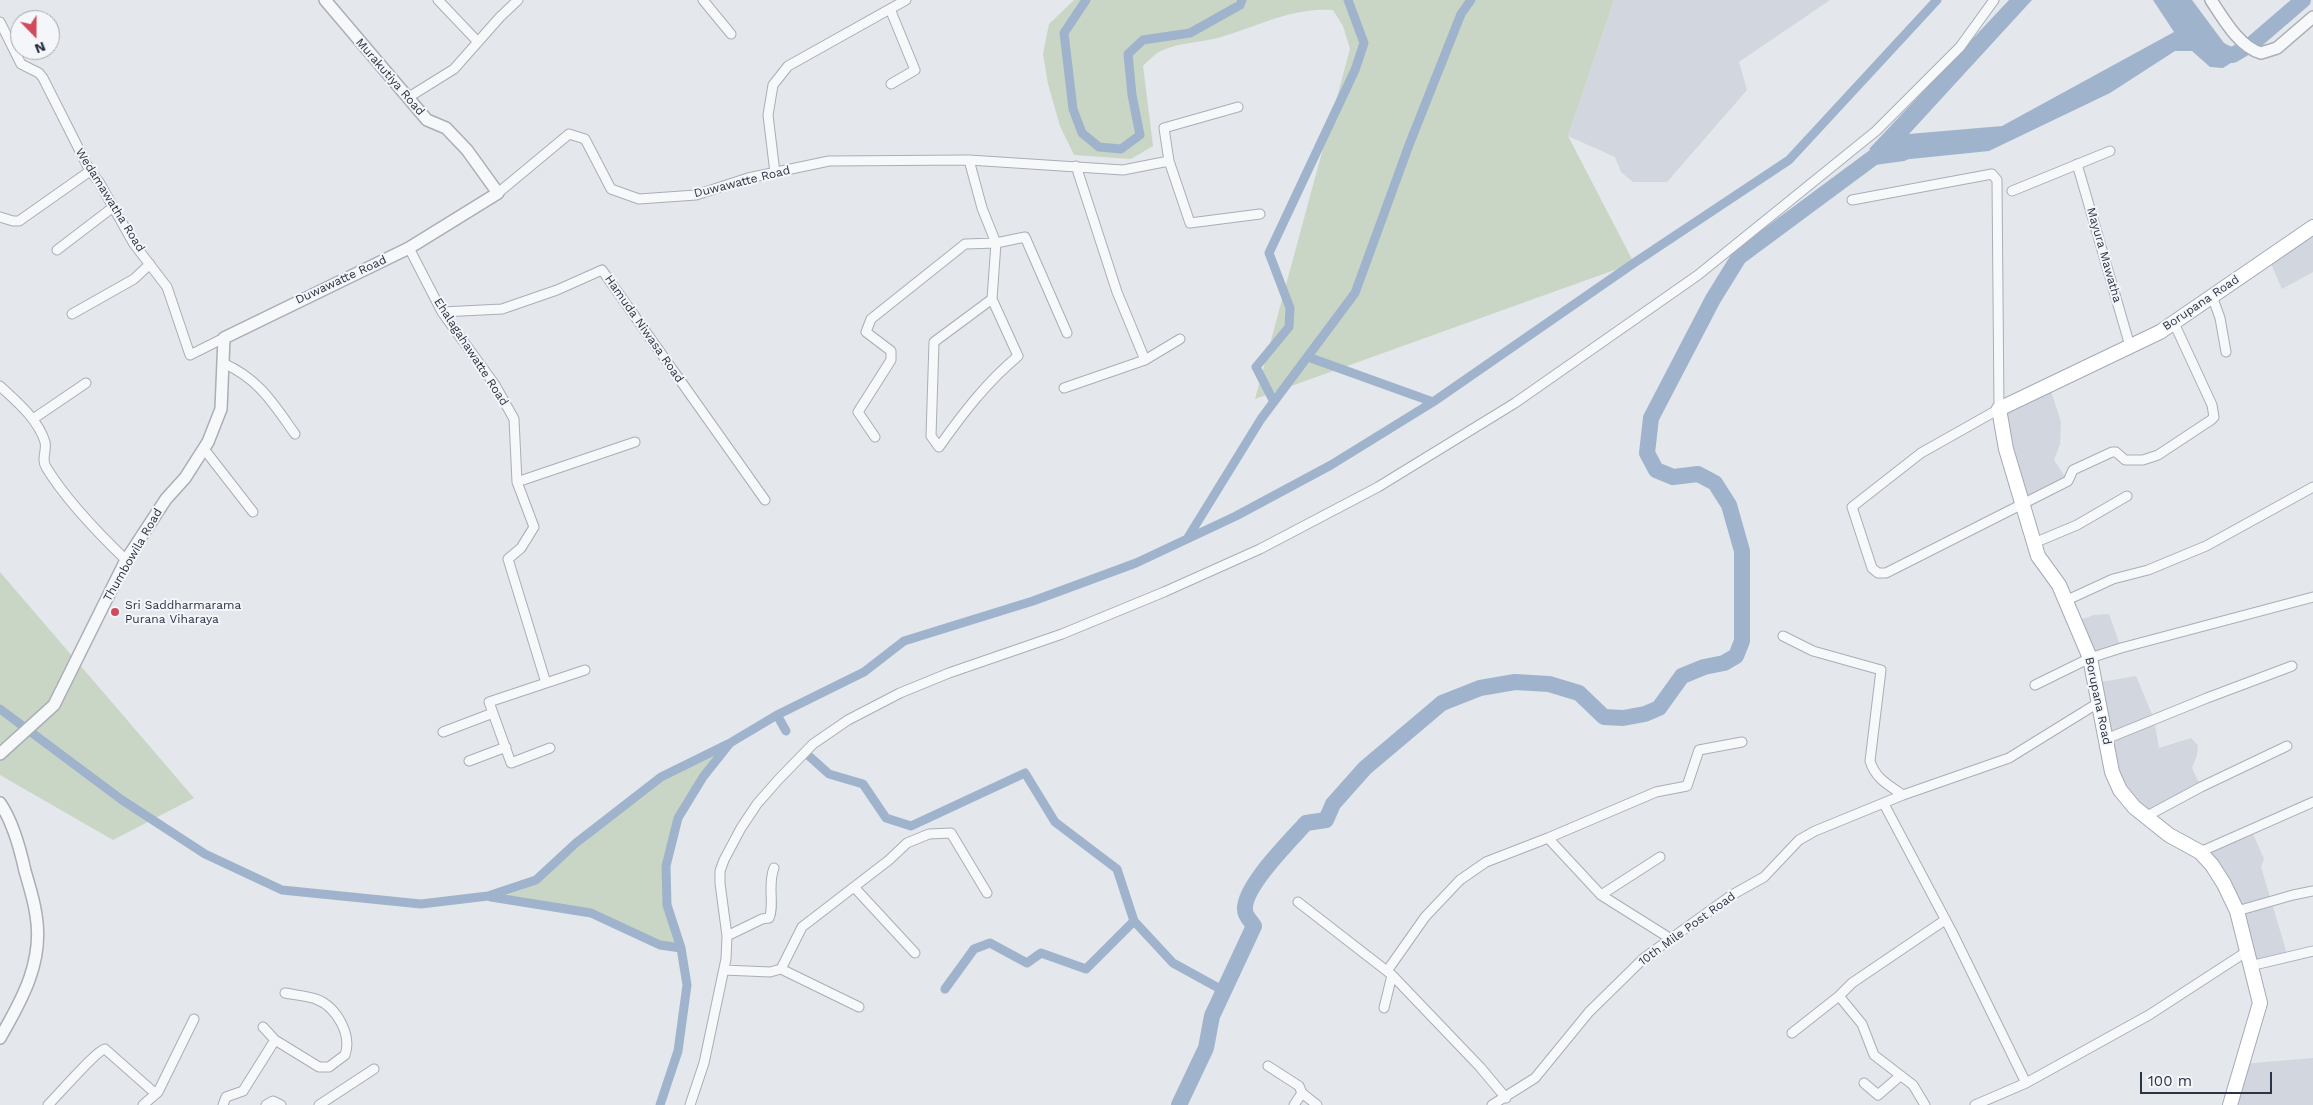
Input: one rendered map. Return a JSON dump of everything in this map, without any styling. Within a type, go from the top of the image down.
[{"type":"main road","name":"Borupana Road","points":[[2230,1105],[2260,1003],[2237,911],[2224,884],[2200,852],[2176,840],[2134,807],[2120,790],[2112,772],[2090,658],[2059,585],[2038,556],[2006,450],[1999,409],[2174,323],[2313,227]]},
{"type":"street","name":"Murakutiya Road","points":[[325,0],[427,120],[446,128],[467,150],[498,193]]},
{"type":"street","points":[[438,0],[478,42]]},
{"type":"street","points":[[409,97],[454,69],[518,0]]},
{"type":"street","points":[[703,0],[731,34]]},
{"type":"street","points":[[775,173],[768,115],[773,85],[788,66],[906,0]]},
{"type":"street","points":[[690,1105],[704,1063],[726,959],[727,936],[720,871],[741,828],[757,804],[813,744],[848,720],[900,692],[948,673],[1062,634],[1164,592],[1260,549],[1378,487],[1515,403],[1698,275],[1876,131],[1960,46],[1994,0]]},
{"type":"street","points":[[2211,0],[2228,25],[2245,43],[2256,51],[2266,53],[2277,48],[2313,17]]},
{"type":"street","points":[[890,9],[916,70],[890,84]]},
{"type":"street","name":"Wedamawatha Road","points":[[0,22],[21,64],[39,73],[43,78],[90,171],[99,182],[134,244],[167,287],[190,355],[224,338]]},
{"type":"street","points":[[1238,107],[1164,128],[1169,162],[1190,223],[1260,214]]},
{"type":"street","name":"Duwawatte Road","points":[[224,338],[409,248],[498,193],[569,134],[585,139],[610,189],[639,199],[696,194],[829,161],[969,160],[1123,170],[1169,162]]},
{"type":"street","points":[[2012,191],[2110,151]]},
{"type":"street","points":[[969,160],[982,208],[996,243],[992,299],[1018,356],[998,373],[967,407],[939,447],[931,436],[934,342],[992,299]]},
{"type":"street","name":"Mayura Mawatha","points":[[2077,164],[2130,346]]},
{"type":"street","points":[[1076,166],[1117,292],[1145,360]]},
{"type":"street","points":[[0,217],[19,221],[90,171]]},
{"type":"street","points":[[1852,200],[1992,174],[1997,180],[1999,409],[1922,453],[1852,507],[1872,568],[1878,573],[1886,573],[2068,481],[2073,470],[2100,457],[2116,452],[2125,460],[2144,460],[2158,455],[2206,424],[2214,416],[2212,405],[2174,323]]},
{"type":"street","points":[[57,250],[112,208]]},
{"type":"street","points":[[875,437],[858,412],[891,360],[891,351],[866,332],[871,319],[965,244],[996,243],[1025,237],[1067,333]]},
{"type":"street","name":"Ehalagahawatte Road","points":[[409,248],[442,312],[495,385],[514,419],[517,482],[534,527],[521,548],[508,559],[546,683]]},
{"type":"street","points":[[72,314],[134,279],[150,264]]},
{"type":"street","name":"Hamuda Niwasa Road","points":[[442,312],[502,309],[557,290],[602,270],[765,500]]},
{"type":"street","points":[[2212,296],[2220,318],[2226,352]]},
{"type":"street","name":"Thumbowila Road","points":[[0,754],[54,705],[126,560],[166,499],[185,478],[215,429],[221,409],[224,338]]},
{"type":"street","points":[[1064,388],[1145,360],[1180,339]]},
{"type":"street","points":[[223,363],[241,371],[266,394],[296,434]]},
{"type":"street","points":[[34,419],[86,383]]},
{"type":"street","points":[[0,386],[34,419],[42,433],[47,449],[43,460],[45,466],[65,493],[126,560]]},
{"type":"street","points":[[517,482],[635,442]]},
{"type":"street","points":[[204,448],[253,512]]},
{"type":"street","points":[[2065,601],[2113,578],[2148,570],[2206,546],[2313,487]]},
{"type":"street","points":[[2034,543],[2077,525],[2127,496]]},
{"type":"street","points":[[2035,686],[2090,658],[2204,625],[2313,598]]},
{"type":"street","points":[[1783,636],[1813,651],[1881,670],[1870,760],[1873,771],[1880,779],[1903,795]]},
{"type":"street","points":[[2106,739],[2292,666]]},
{"type":"street","points":[[550,748],[512,763],[489,702],[585,670]]},
{"type":"street","name":"10th Mile Post Road","points":[[1492,1105],[1506,1098],[1535,1078],[1589,1012],[1644,958],[1732,894],[1764,878],[1799,840],[1815,831],[1903,795],[2009,758],[2098,702]]},
{"type":"street","points":[[443,732],[493,713]]},
{"type":"street","points":[[1384,1008],[1390,973],[1425,918],[1460,880],[1486,862],[1656,792],[1687,786],[1699,750],[1742,742]]},
{"type":"street","points":[[2147,816],[2287,746]]},
{"type":"street","points":[[469,761],[506,748]]},
{"type":"street","points":[[2200,852],[2313,802]]},
{"type":"street","points":[[0,803],[5,810],[22,858],[36,917],[37,943],[34,964],[24,996],[0,1038]]},
{"type":"street","points":[[1884,804],[1945,920],[2026,1083]]},
{"type":"street","points":[[781,969],[802,927],[889,860],[907,843],[929,834],[951,832],[987,893]]},
{"type":"street","points":[[1548,838],[1601,895],[1671,939]]},
{"type":"street","points":[[1601,895],[1660,857]]},
{"type":"street","points":[[727,936],[762,919],[769,918],[772,912],[770,878],[774,868]]},
{"type":"street","points":[[854,887],[915,953]]},
{"type":"street","points":[[2237,911],[2313,891]]},
{"type":"street","points":[[1298,902],[1390,973],[1480,1067],[1506,1098]]},
{"type":"street","points":[[1792,1033],[1884,959],[1945,920]]},
{"type":"street","points":[[2250,966],[2313,951]]},
{"type":"street","points":[[1975,1105],[1989,1102],[2026,1083],[2148,1016],[2246,952]]},
{"type":"street","points":[[724,970],[770,972],[781,969],[859,1007]]},
{"type":"street","points":[[263,1027],[275,1040],[319,1067],[329,1067],[337,1063],[345,1055],[347,1042],[342,1025],[333,1010],[317,999],[285,993]]},
{"type":"street","points":[[1839,996],[1862,1024],[1874,1055],[1913,1085],[1924,1105]]},
{"type":"street","points":[[143,1105],[156,1094],[194,1019]]},
{"type":"street","points":[[223,1105],[226,1096],[243,1091],[275,1040]]},
{"type":"street","points":[[48,1105],[96,1053],[105,1049],[156,1094]]},
{"type":"street","points":[[1268,1066],[1299,1086],[1302,1093],[1317,1105]]},
{"type":"street","points":[[319,1105],[374,1069]]},
{"type":"street","points":[[1864,1083],[1878,1095],[1900,1076]]},
{"type":"street","points":[[1294,1105],[1302,1093]]},
{"type":"street","points":[[266,1105],[273,1101],[281,1105]]},
{"type":"shaded area","points":[[1614,0],[1830,0],[1739,62],[1747,90],[1667,182],[1633,182],[1621,172],[1615,157],[1568,136]]},
{"type":"shaded area","points":[[2313,227],[2313,272],[2282,289],[2268,257]]},
{"type":"shaded area","points":[[2051,391],[2061,422],[2060,444],[2054,460],[2068,481],[2022,505],[1999,409]]},
{"type":"shaded area","points":[[2109,614],[2121,648],[2090,658],[2080,620],[2094,615]]},
{"type":"shaded area","points":[[2136,676],[2154,719],[2159,748],[2191,738],[2198,745],[2197,755],[2192,768],[2201,787],[2147,816],[2120,790],[2095,683]]},
{"type":"shaded area","points":[[2251,829],[2264,859],[2261,867],[2288,957],[2250,966],[2240,923],[2200,852]]},
{"type":"shaded area","points":[[2313,1058],[2313,1105],[2230,1105],[2241,1064]]},
{"type":"green space","points":[[1074,0],[1614,0],[1568,136],[1634,263],[1255,399],[1350,49],[1343,26],[1333,10],[1304,11],[1276,18],[1221,37],[1164,49],[1143,66],[1153,146],[1131,159],[1074,155],[1060,126],[1048,84],[1043,54],[1049,24]]},
{"type":"green space","points":[[0,572],[194,798],[113,840],[0,775]]},
{"type":"green space","points":[[716,753],[675,818],[663,865],[664,904],[677,945],[659,942],[592,911],[504,896],[536,884],[596,832],[662,780]]},
{"type":"water","points":[[2009,0],[2032,0],[1909,134],[2002,126],[2174,32],[2153,0],[2192,0],[2224,43],[2245,54],[2223,68],[2210,67],[2192,51],[2175,51],[2110,93],[1989,151],[1891,161],[1869,149]]},
{"type":"waterway","points":[[1086,0],[1064,33],[1073,109],[1082,133],[1099,147],[1121,149],[1140,135],[1132,95],[1128,54],[1143,40],[1190,33],[1240,5],[1242,0]]},
{"type":"waterway","points":[[1274,402],[1256,367],[1289,327],[1290,308],[1269,253],[1355,70],[1364,43],[1348,0]]},
{"type":"waterway","points":[[1187,539],[1261,419],[1355,293],[1409,145],[1461,14],[1471,0]]},
{"type":"waterway","points":[[660,1105],[678,1051],[687,985],[681,948],[667,905],[666,866],[678,818],[703,777],[730,743],[777,715],[864,672],[904,641],[1033,601],[1136,563],[1236,516],[1331,465],[1433,402],[1634,263],[1789,160],[1937,0]]},
{"type":"waterway","points":[[2219,52],[2233,55],[2253,43],[2303,0]]},
{"type":"waterway","points":[[1179,1105],[1206,1048],[1212,1016],[1254,926],[1245,912],[1246,900],[1251,889],[1279,852],[1306,823],[1326,820],[1333,804],[1365,768],[1442,703],[1480,688],[1515,682],[1549,684],[1579,693],[1604,717],[1623,718],[1645,714],[1659,708],[1682,676],[1704,667],[1724,663],[1736,656],[1742,641],[1742,551],[1729,505],[1715,483],[1698,474],[1673,477],[1656,470],[1647,453],[1651,418],[1713,299],[1739,257],[1874,157],[1903,153]]},
{"type":"waterway","points":[[1308,357],[1433,402]]},
{"type":"waterway","points":[[0,709],[122,800],[205,854],[282,890],[421,904],[488,896],[536,880],[576,843],[661,777],[728,744]]},
{"type":"waterway","points":[[777,715],[786,731]]},
{"type":"waterway","points":[[809,756],[829,774],[863,784],[886,818],[911,826],[1025,773],[1055,822],[1117,869],[1134,921],[1173,963],[1224,991]]},
{"type":"waterway","points":[[491,897],[591,913],[660,945],[681,948]]},
{"type":"waterway","points":[[945,989],[974,949],[990,943],[1027,963],[1041,953],[1086,969],[1134,921]]},
{"type":"place","name":"Sri Saddharmarama Purana Viharaya","points":[[115,612]]}]
